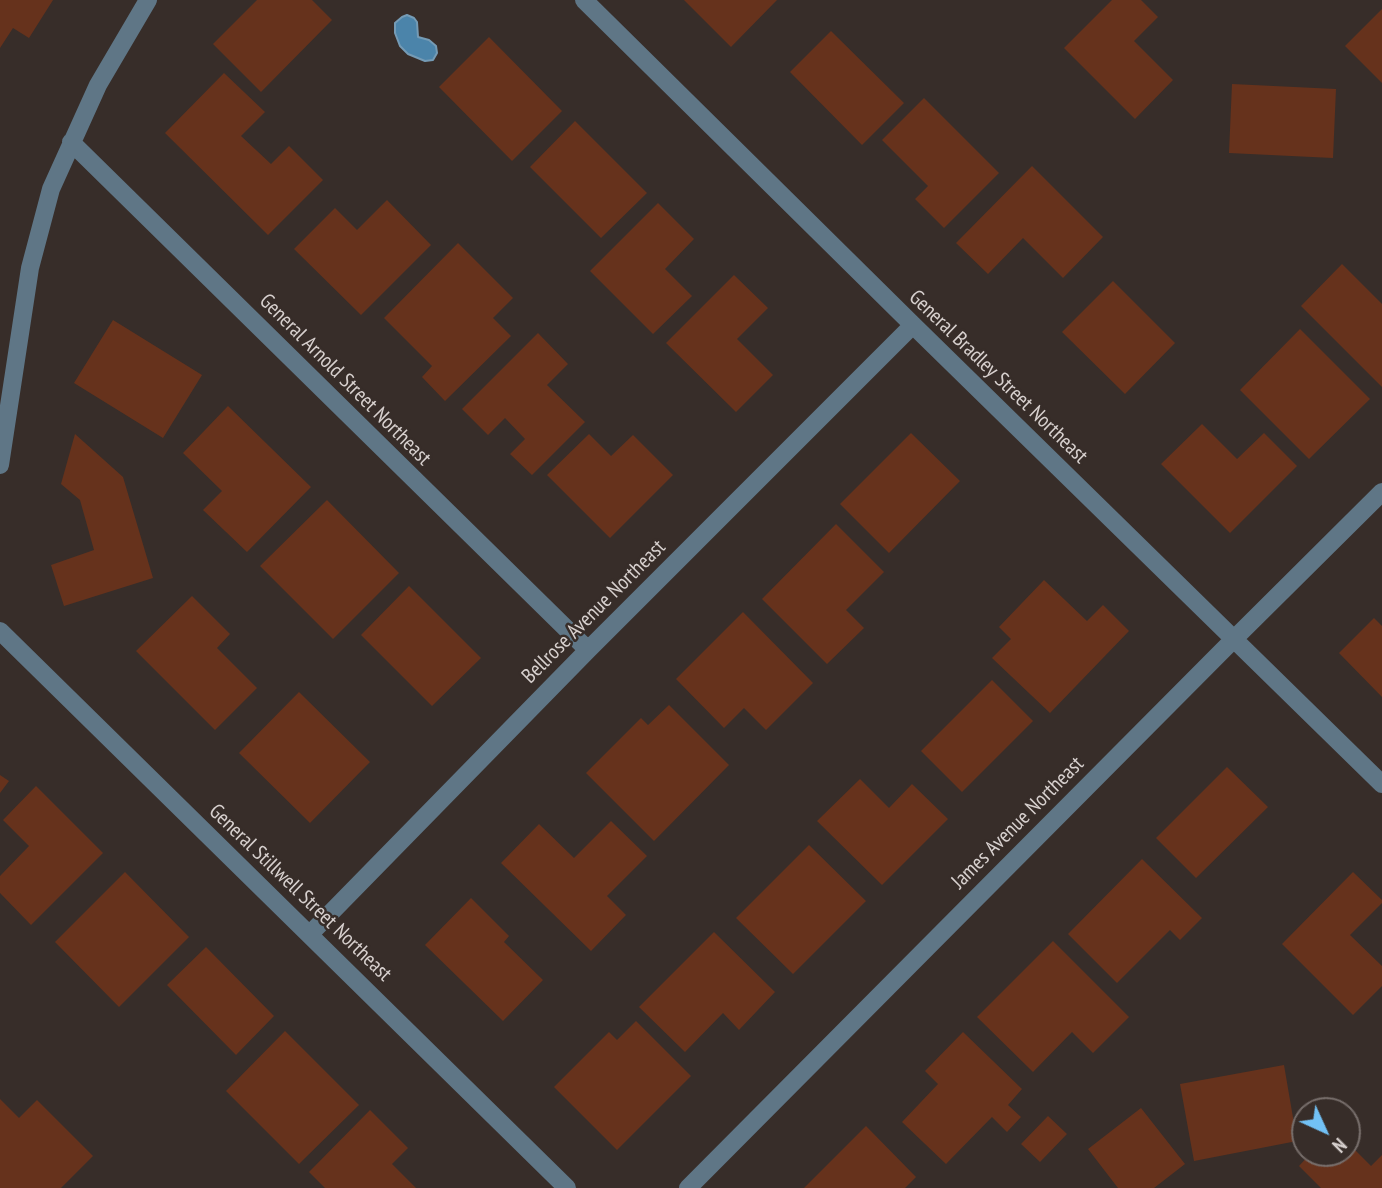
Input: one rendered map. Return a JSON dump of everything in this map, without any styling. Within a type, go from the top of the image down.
[{"type":"street","points":[[0,465],[30,268],[51,189],[98,85],[148,0]]},
{"type":"street","name":"General Bradley Street Northeast","points":[[584,0],[1382,784]]},
{"type":"street","name":"General Arnold Street Northeast","points":[[72,142],[588,650]]},
{"type":"street","name":"Bellrose Avenue Northeast","points":[[310,934],[588,650],[913,325]]},
{"type":"street","name":"James Avenue Northeast","points":[[688,1188],[1382,492]]},
{"type":"street","name":"General Stillwell Street Northeast","points":[[0,631],[568,1188]]},
{"type":"water","points":[[407,15],[417,22],[418,37],[429,40],[436,46],[437,53],[433,60],[425,61],[408,54],[400,46],[395,33],[395,23]]},
{"type":"building","points":[[0,0],[53,0],[29,38],[13,28],[0,48]]},
{"type":"building","points":[[257,0],[312,0],[332,20],[261,92],[213,44]]},
{"type":"building","points":[[684,0],[777,0],[731,47]]},
{"type":"building","points":[[1112,0],[1141,0],[1158,17],[1134,41],[1173,80],[1135,119],[1064,48]]},
{"type":"building","points":[[1382,9],[1382,83],[1345,46]]},
{"type":"building","points":[[831,31],[904,103],[862,145],[790,72]]},
{"type":"building","points":[[489,37],[562,111],[512,161],[439,87]]},
{"type":"building","points":[[224,73],[265,112],[241,136],[271,164],[289,146],[323,180],[268,235],[165,133]]},
{"type":"building","points":[[1232,84],[1336,89],[1333,158],[1229,153]]},
{"type":"building","points":[[924,98],[999,173],[944,228],[915,199],[928,186],[882,140]]},
{"type":"building","points":[[575,121],[647,193],[601,238],[530,167]]},
{"type":"building","points":[[1032,166],[1103,237],[1063,278],[1023,238],[988,274],[956,243]]},
{"type":"building","points":[[387,200],[431,245],[361,315],[294,249],[335,208],[357,230]]},
{"type":"building","points":[[658,203],[694,239],[665,269],[692,296],[653,334],[590,271]]},
{"type":"building","points":[[458,243],[513,298],[493,318],[511,336],[445,401],[422,377],[432,366],[384,318]]},
{"type":"building","points":[[1342,264],[1382,304],[1382,387],[1301,306]]},
{"type":"building","points":[[734,275],[768,308],[737,339],[773,375],[736,412],[666,343]]},
{"type":"building","points":[[1113,281],[1175,343],[1125,394],[1062,332]]},
{"type":"building","points":[[113,320],[202,375],[163,438],[74,383]]},
{"type":"building","points":[[1300,329],[1370,399],[1309,459],[1240,390]]},
{"type":"building","points":[[538,333],[568,364],[547,385],[585,422],[532,475],[510,454],[525,439],[505,418],[488,435],[462,409]]},
{"type":"building","points":[[228,406],[311,487],[247,552],[203,510],[222,491],[183,453]]},
{"type":"building","points":[[1202,424],[1237,459],[1264,433],[1297,466],[1230,533],[1161,464]]},
{"type":"building","points":[[911,433],[960,481],[889,553],[840,504]]},
{"type":"building","points":[[75,434],[123,477],[153,578],[64,606],[51,565],[94,550],[80,500],[61,484]]},
{"type":"building","points":[[589,434],[611,456],[633,435],[673,475],[610,538],[547,475]]},
{"type":"building","points":[[327,500],[399,573],[333,639],[260,566]]},
{"type":"building","points":[[836,524],[884,572],[846,610],[864,628],[827,664],[762,599]]},
{"type":"building","points":[[1044,580],[1087,621],[1103,605],[1129,631],[1050,713],[992,658],[1011,639],[999,627]]},
{"type":"building","points":[[409,586],[481,658],[432,706],[361,635]]},
{"type":"building","points":[[192,596],[230,634],[217,648],[257,688],[215,730],[136,651]]},
{"type":"building","points":[[743,612],[813,683],[766,730],[744,708],[724,728],[676,679]]},
{"type":"building","points":[[1374,618],[1382,626],[1382,697],[1339,653]]},
{"type":"building","points":[[992,680],[1033,721],[962,792],[921,751]]},
{"type":"building","points":[[299,692],[370,762],[310,823],[239,753]]},
{"type":"building","points":[[669,705],[729,765],[654,841],[586,773],[641,718],[648,725]]},
{"type":"building","points":[[1227,767],[1268,807],[1196,878],[1156,838]]},
{"type":"building","points":[[0,775],[9,781],[0,793]]},
{"type":"building","points":[[860,779],[889,808],[912,784],[948,819],[882,885],[817,821]]},
{"type":"building","points":[[36,786],[103,853],[31,925],[0,893],[0,876],[29,846],[3,820]]},
{"type":"building","points":[[611,821],[647,856],[607,896],[626,915],[591,951],[501,863],[539,824],[574,858]]},
{"type":"building","points":[[809,845],[866,901],[793,974],[736,918]]},
{"type":"building","points":[[1142,859],[1202,918],[1180,940],[1170,930],[1117,983],[1068,934]]},
{"type":"building","points":[[125,872],[189,937],[119,1007],[55,942]]},
{"type":"building","points":[[1353,872],[1382,900],[1350,935],[1382,966],[1382,986],[1353,1015],[1282,944]]},
{"type":"building","points":[[471,898],[509,936],[504,942],[543,980],[503,1021],[425,945]]},
{"type":"building","points":[[714,932],[775,992],[739,1030],[723,1013],[685,1052],[639,1007]]},
{"type":"building","points":[[1053,941],[1129,1017],[1093,1053],[1072,1032],[1033,1072],[977,1017]]},
{"type":"building","points":[[206,947],[274,1016],[236,1055],[167,985]]},
{"type":"building","points":[[636,1021],[691,1076],[617,1150],[554,1087],[609,1032],[617,1040]]},
{"type":"building","points":[[285,1031],[359,1105],[299,1164],[226,1091]]},
{"type":"building","points":[[963,1032],[1022,1089],[1008,1105],[1021,1117],[1007,1132],[992,1117],[946,1164],[902,1122],[938,1084],[925,1071]]},
{"type":"building","points":[[1284,1065],[1291,1106],[1291,1142],[1194,1161],[1180,1084]]},
{"type":"building","points":[[0,1099],[19,1118],[37,1100],[93,1156],[61,1188],[0,1188]]},
{"type":"building","points":[[1141,1108],[1185,1164],[1154,1188],[1118,1188],[1088,1149]]},
{"type":"building","points":[[370,1110],[408,1148],[392,1164],[416,1188],[325,1188],[309,1172]]},
{"type":"building","points":[[1048,1116],[1067,1134],[1040,1162],[1021,1144]]},
{"type":"building","points":[[866,1126],[916,1177],[905,1188],[804,1188]]},
{"type":"building","points":[[1382,1155],[1382,1188],[1321,1188],[1300,1167],[1361,1167],[1361,1156],[1371,1166]]}]
